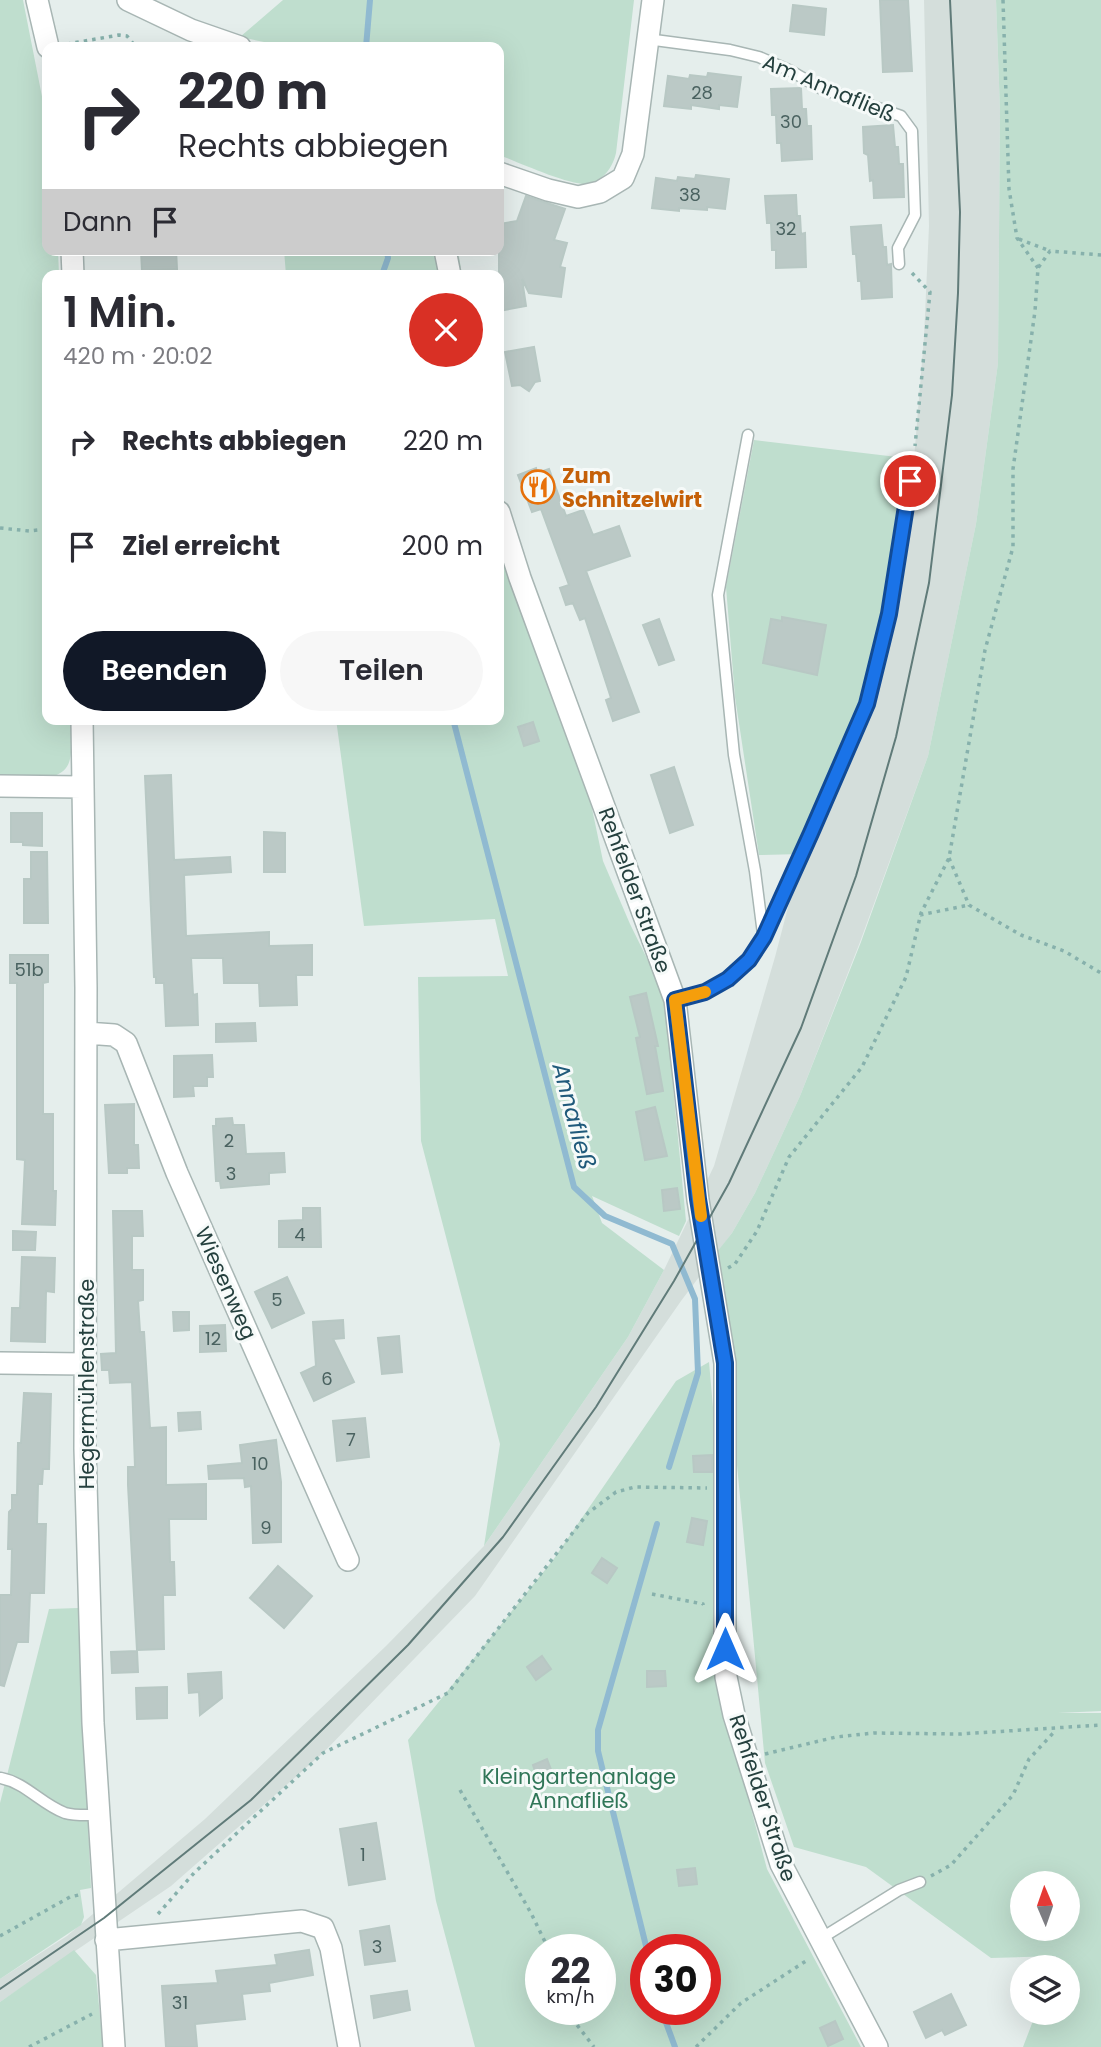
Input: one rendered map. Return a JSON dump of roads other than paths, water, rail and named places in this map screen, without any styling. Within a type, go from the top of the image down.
[{"type":"street","points":[[37,0],[54,42]]},
{"type":"street","points":[[128,0],[191,30],[226,42]]},
{"type":"street","points":[[504,175],[578,197],[600,192],[623,178],[633,153],[653,0]]},
{"type":"street","name":"Rehfelder Straße","points":[[504,528],[675,1000],[698,1199],[725,1363],[726,1677],[746,1759],[781,1864],[817,1948],[877,2047]]},
{"type":"street","name":"Hegermühlenstraße","points":[[82,725],[86,1033],[85,1449],[91,1684],[102,1891],[114,2047]]},
{"type":"street","points":[[0,786],[82,787]]},
{"type":"street","name":"Wiesenweg","points":[[86,1033],[114,1035],[126,1043],[177,1173],[348,1560]]},
{"type":"street","points":[[0,1363],[85,1364]]},
{"type":"street","points":[[106,1940],[302,1921],[323,1928],[331,1948],[349,2047]]},
{"type":"lane","name":"Am Annafließ","points":[[647,39],[730,50],[759,57],[820,88],[901,116],[912,131],[915,215],[898,248],[899,264]]},
{"type":"lane","points":[[748,435],[718,595],[718,615],[724,648],[734,755],[764,937]]},
{"type":"lane","points":[[675,1000],[705,992],[728,979],[749,960],[764,937],[867,704],[889,614],[914,459]]},
{"type":"lane","points":[[1,1777],[13,1780],[64,1812],[99,1815]]},
{"type":"lane","points":[[817,1948],[899,1889],[920,1882]]},
{"type":"waterway","name":"Annafließ","points":[[366,42],[370,0]]},
{"type":"waterway","name":"Annafließ","points":[[384,270],[388,256]]},
{"type":"waterway","name":"Annafließ","points":[[455,725],[574,1187],[605,1216],[672,1244],[695,1299],[698,1373],[669,1467]]},
{"type":"waterway","name":"Annafließ","points":[[643,1934],[598,1751],[598,1730],[657,1524]]},
{"type":"waterway","name":"Annafließ","points":[[667,2025],[675,2047]]},
{"type":"tram line","points":[[0,1989],[104,1918],[251,1800],[408,1645],[503,1537],[596,1407],[674,1281],[729,1183],[801,1028],[856,876],[896,737],[929,583],[952,395],[958,293],[960,212],[950,0]]},
{"type":"place","name":"Zum Schnitzelwirt","points":[[538,487]]},
{"type":"park label","name":"Kleingartenanlage Annafließ","points":[[579,1788]]}]
